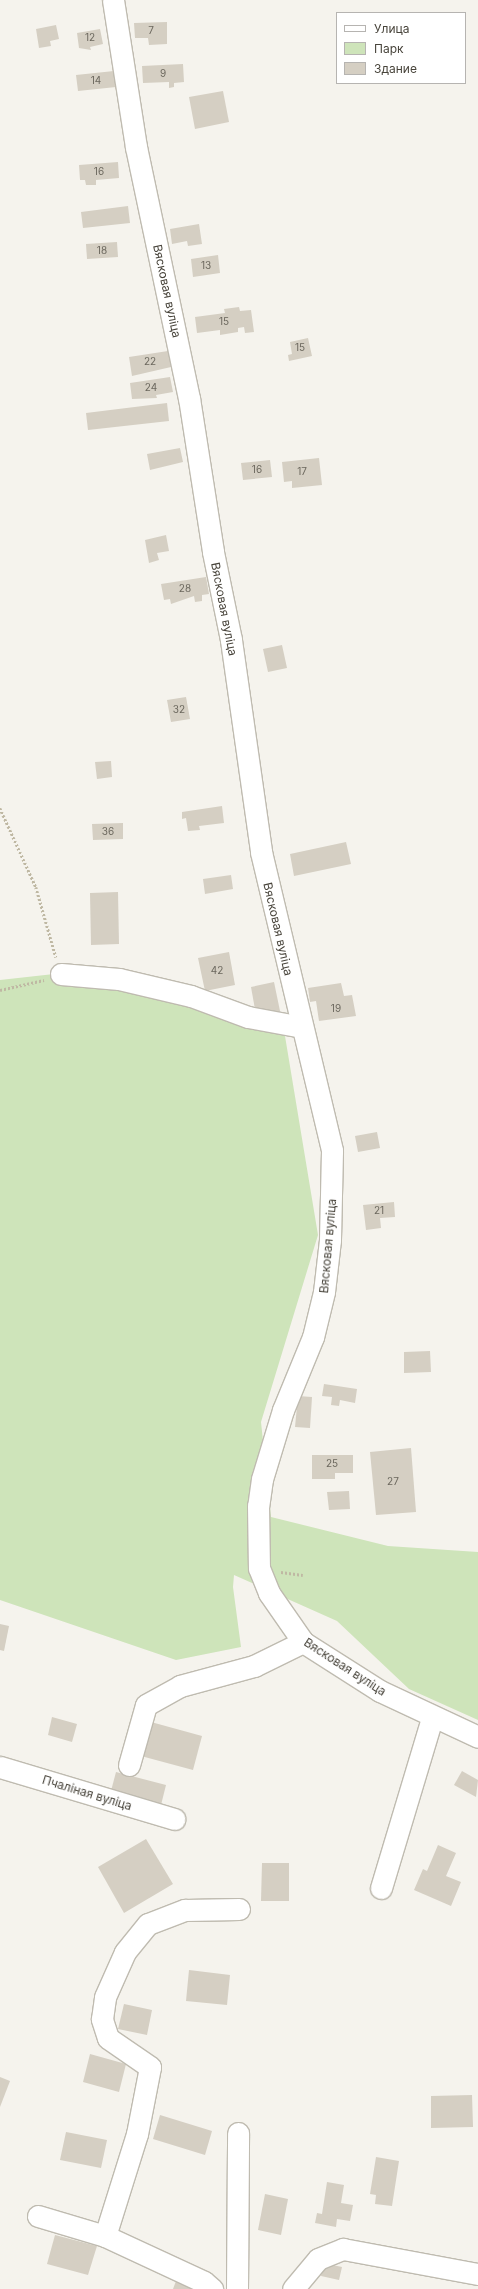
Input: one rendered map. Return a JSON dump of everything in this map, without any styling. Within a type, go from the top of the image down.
[{"type":"street","name":"Вясковая вуліца","points":[[113,0],[136,147],[189,398],[213,552],[231,640],[261,852],[332,1151],[330,1240],[320,1314],[283,1410],[266,1465],[258,1506],[259,1568],[269,1593],[303,1642],[380,1691],[432,1718],[478,1737]]},
{"type":"street","points":[[61,974],[119,979],[191,996],[248,1017],[302,1026]]},
{"type":"street","points":[[129,1765],[146,1705],[180,1686],[254,1666],[303,1642]]},
{"type":"street","points":[[381,1888],[432,1718]]},
{"type":"street","name":"Пчаліная вуліца","points":[[0,1767],[174,1819]]},
{"type":"street","points":[[105,2236],[137,2134],[150,2067],[108,2038],[102,2019],[105,1997],[126,1952],[148,1924],[185,1910],[239,1910]]},
{"type":"street","points":[[237,2289],[238,2133]]},
{"type":"street","points":[[38,2216],[105,2236],[204,2282],[212,2289]]},
{"type":"street","points":[[293,2289],[318,2259],[343,2249],[478,2274]]},
{"type":"path","points":[[0,808],[36,888],[61,974],[0,990]]},
{"type":"green space","points":[[63,973],[284,1030],[318,1235],[261,1422],[271,1517],[388,1546],[478,1552],[478,1720],[409,1689],[337,1621],[234,1575],[233,1587],[241,1647],[176,1660],[0,1600],[0,980]]},
{"type":"building","points":[[167,22],[167,44],[149,45],[148,38],[135,38],[134,23]]},
{"type":"building","points":[[56,25],[59,39],[50,41],[51,46],[39,48],[36,29]]},
{"type":"building","points":[[100,29],[103,44],[90,47],[91,50],[79,48],[77,33]]},
{"type":"building","points":[[183,64],[184,82],[174,83],[174,87],[169,88],[169,82],[143,83],[142,66]]},
{"type":"building","points":[[114,71],[116,87],[78,91],[76,75]]},
{"type":"building","points":[[223,91],[229,122],[195,129],[189,97]]},
{"type":"building","points":[[118,162],[119,178],[96,180],[96,185],[86,185],[85,180],[80,180],[79,165]]},
{"type":"building","points":[[128,206],[130,223],[83,228],[81,212]]},
{"type":"building","points":[[199,224],[202,244],[188,246],[187,241],[172,244],[170,229]]},
{"type":"building","points":[[117,242],[118,257],[87,259],[86,244]]},
{"type":"building","points":[[218,255],[220,273],[193,277],[191,259]]},
{"type":"building","points":[[239,307],[240,311],[251,310],[254,332],[245,333],[244,327],[238,328],[238,332],[220,335],[220,330],[197,333],[195,317],[225,313],[224,309]]},
{"type":"building","points":[[308,338],[312,356],[289,361],[288,355],[292,354],[290,342]]},
{"type":"building","points":[[168,351],[171,367],[132,376],[129,357]]},
{"type":"building","points":[[170,377],[173,392],[156,395],[157,398],[132,399],[130,383]]},
{"type":"building","points":[[167,403],[169,421],[88,430],[86,413]]},
{"type":"building","points":[[180,448],[183,462],[150,470],[147,454]]},
{"type":"building","points":[[319,458],[322,485],[292,488],[292,481],[284,482],[282,462]]},
{"type":"building","points":[[270,460],[272,477],[243,480],[241,463]]},
{"type":"building","points":[[166,535],[169,551],[157,553],[159,560],[149,563],[145,540]]},
{"type":"building","points":[[206,577],[209,594],[202,595],[202,601],[195,602],[194,596],[171,604],[170,599],[164,600],[161,584]]},
{"type":"building","points":[[282,645],[287,668],[268,672],[263,649]]},
{"type":"building","points":[[186,697],[190,719],[171,722],[167,700]]},
{"type":"building","points":[[111,761],[112,777],[97,779],[95,762]]},
{"type":"building","points":[[222,806],[224,823],[199,826],[200,830],[188,831],[186,818],[182,819],[182,812]]},
{"type":"building","points":[[123,823],[123,839],[93,840],[92,824]]},
{"type":"building","points":[[346,842],[351,864],[294,876],[290,854]]},
{"type":"building","points":[[231,875],[233,889],[205,894],[203,879]]},
{"type":"building","points":[[118,892],[119,944],[91,945],[90,893]]},
{"type":"building","points":[[229,952],[235,985],[205,991],[198,958]]},
{"type":"building","points":[[274,982],[280,1011],[256,1015],[251,987]]},
{"type":"building","points":[[341,983],[344,996],[352,995],[356,1016],[319,1021],[316,1001],[310,1002],[308,988]]},
{"type":"building","points":[[377,1132],[380,1148],[358,1152],[355,1136]]},
{"type":"building","points":[[394,1202],[395,1217],[380,1218],[381,1228],[366,1230],[363,1205]]},
{"type":"building","points":[[430,1351],[431,1372],[404,1373],[404,1352]]},
{"type":"building","points":[[324,1384],[357,1389],[355,1403],[340,1400],[339,1406],[331,1405],[332,1397],[322,1396]]},
{"type":"building","points":[[298,1396],[312,1397],[310,1428],[295,1427]]},
{"type":"building","points":[[411,1448],[416,1512],[376,1515],[370,1452]]},
{"type":"building","points":[[312,1455],[353,1455],[353,1473],[335,1473],[335,1479],[312,1479]]},
{"type":"building","points":[[349,1491],[350,1509],[329,1510],[327,1492]]},
{"type":"building","points":[[0,1624],[9,1626],[4,1651],[0,1650]]},
{"type":"building","points":[[52,1717],[77,1724],[72,1742],[48,1735]]},
{"type":"building","points":[[151,1722],[202,1736],[193,1770],[141,1756]]},
{"type":"building","points":[[462,1771],[478,1780],[476,1797],[454,1785]]},
{"type":"building","points":[[116,1772],[166,1785],[161,1805],[111,1791]]},
{"type":"building","points":[[146,1839],[173,1884],[124,1913],[98,1867]]},
{"type":"building","points":[[438,1845],[456,1853],[446,1876],[461,1882],[451,1906],[414,1890],[423,1869],[427,1871]]},
{"type":"building","points":[[262,1863],[289,1863],[289,1901],[261,1901]]},
{"type":"building","points":[[189,1970],[230,1975],[227,2005],[186,2001]]},
{"type":"building","points":[[124,2004],[152,2010],[147,2035],[118,2029]]},
{"type":"building","points":[[90,2054],[126,2064],[119,2092],[83,2082]]},
{"type":"building","points":[[0,2077],[10,2081],[0,2107]]},
{"type":"building","points":[[472,2095],[473,2127],[431,2128],[431,2096]]},
{"type":"building","points":[[160,2115],[212,2131],[205,2155],[153,2139]]},
{"type":"building","points":[[66,2132],[107,2140],[101,2168],[60,2160]]},
{"type":"building","points":[[376,2157],[399,2161],[392,2206],[375,2204],[376,2195],[370,2194]]},
{"type":"building","points":[[327,2182],[344,2185],[341,2203],[353,2205],[350,2221],[337,2219],[336,2227],[315,2223],[317,2213],[322,2214]]},
{"type":"building","points":[[265,2194],[288,2199],[281,2235],[258,2230]]},
{"type":"building","points":[[55,2235],[97,2246],[88,2275],[47,2264]]},
{"type":"building","points":[[323,2263],[342,2267],[339,2280],[321,2276]]},
{"type":"building","points":[[176,2281],[197,2289],[173,2289]]}]
